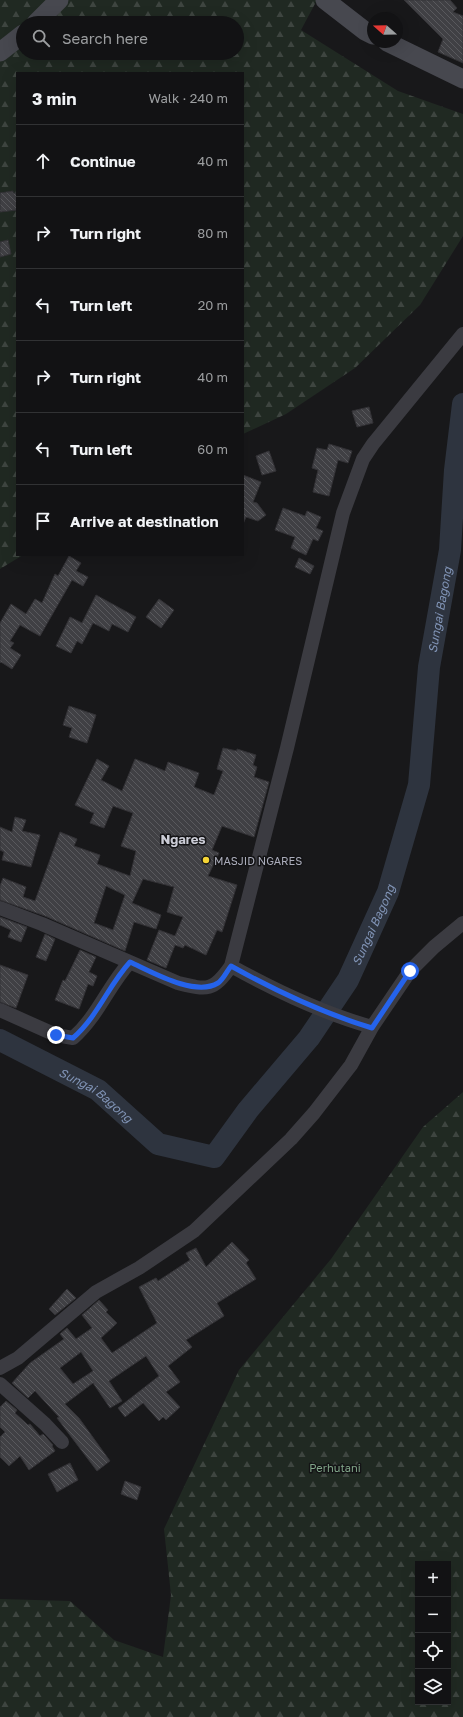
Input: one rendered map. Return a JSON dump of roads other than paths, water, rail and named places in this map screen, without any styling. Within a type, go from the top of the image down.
[{"type":"main road","points":[[43,16],[59,0]]},
{"type":"main road","points":[[325,0],[367,32]]},
{"type":"main road","points":[[0,52],[16,39]]},
{"type":"main road","points":[[399,48],[463,79]]},
{"type":"street","points":[[0,908],[42,924],[178,982],[202,989],[219,983],[231,966],[287,748],[343,513],[364,459],[373,444],[463,334]]},
{"type":"street","points":[[0,1368],[24,1353],[96,1292],[139,1268],[194,1231],[291,1139],[314,1113],[351,1066],[372,1028],[410,971],[434,947],[463,923]]},
{"type":"street","points":[[0,1010],[56,1035],[73,1038],[87,1026],[119,974],[130,962]]},
{"type":"street","points":[[231,966],[280,993],[351,1022],[372,1028]]},
{"type":"street","points":[[0,1384],[45,1424],[62,1442]]},
{"type":"waterway","name":"Sungai Bagong","points":[[0,1040],[98,1090],[158,1144],[214,1157],[248,1110],[309,1038],[348,980],[388,892],[419,785],[429,667],[450,550],[455,470],[463,404]]},
{"type":"place","name":"MASJID NGARES","points":[[206,860]]},
{"type":"district","name":"Ngares","points":[[183,839]]},
{"type":"park label","name":"Perhutani","points":[[335,1467]]}]
